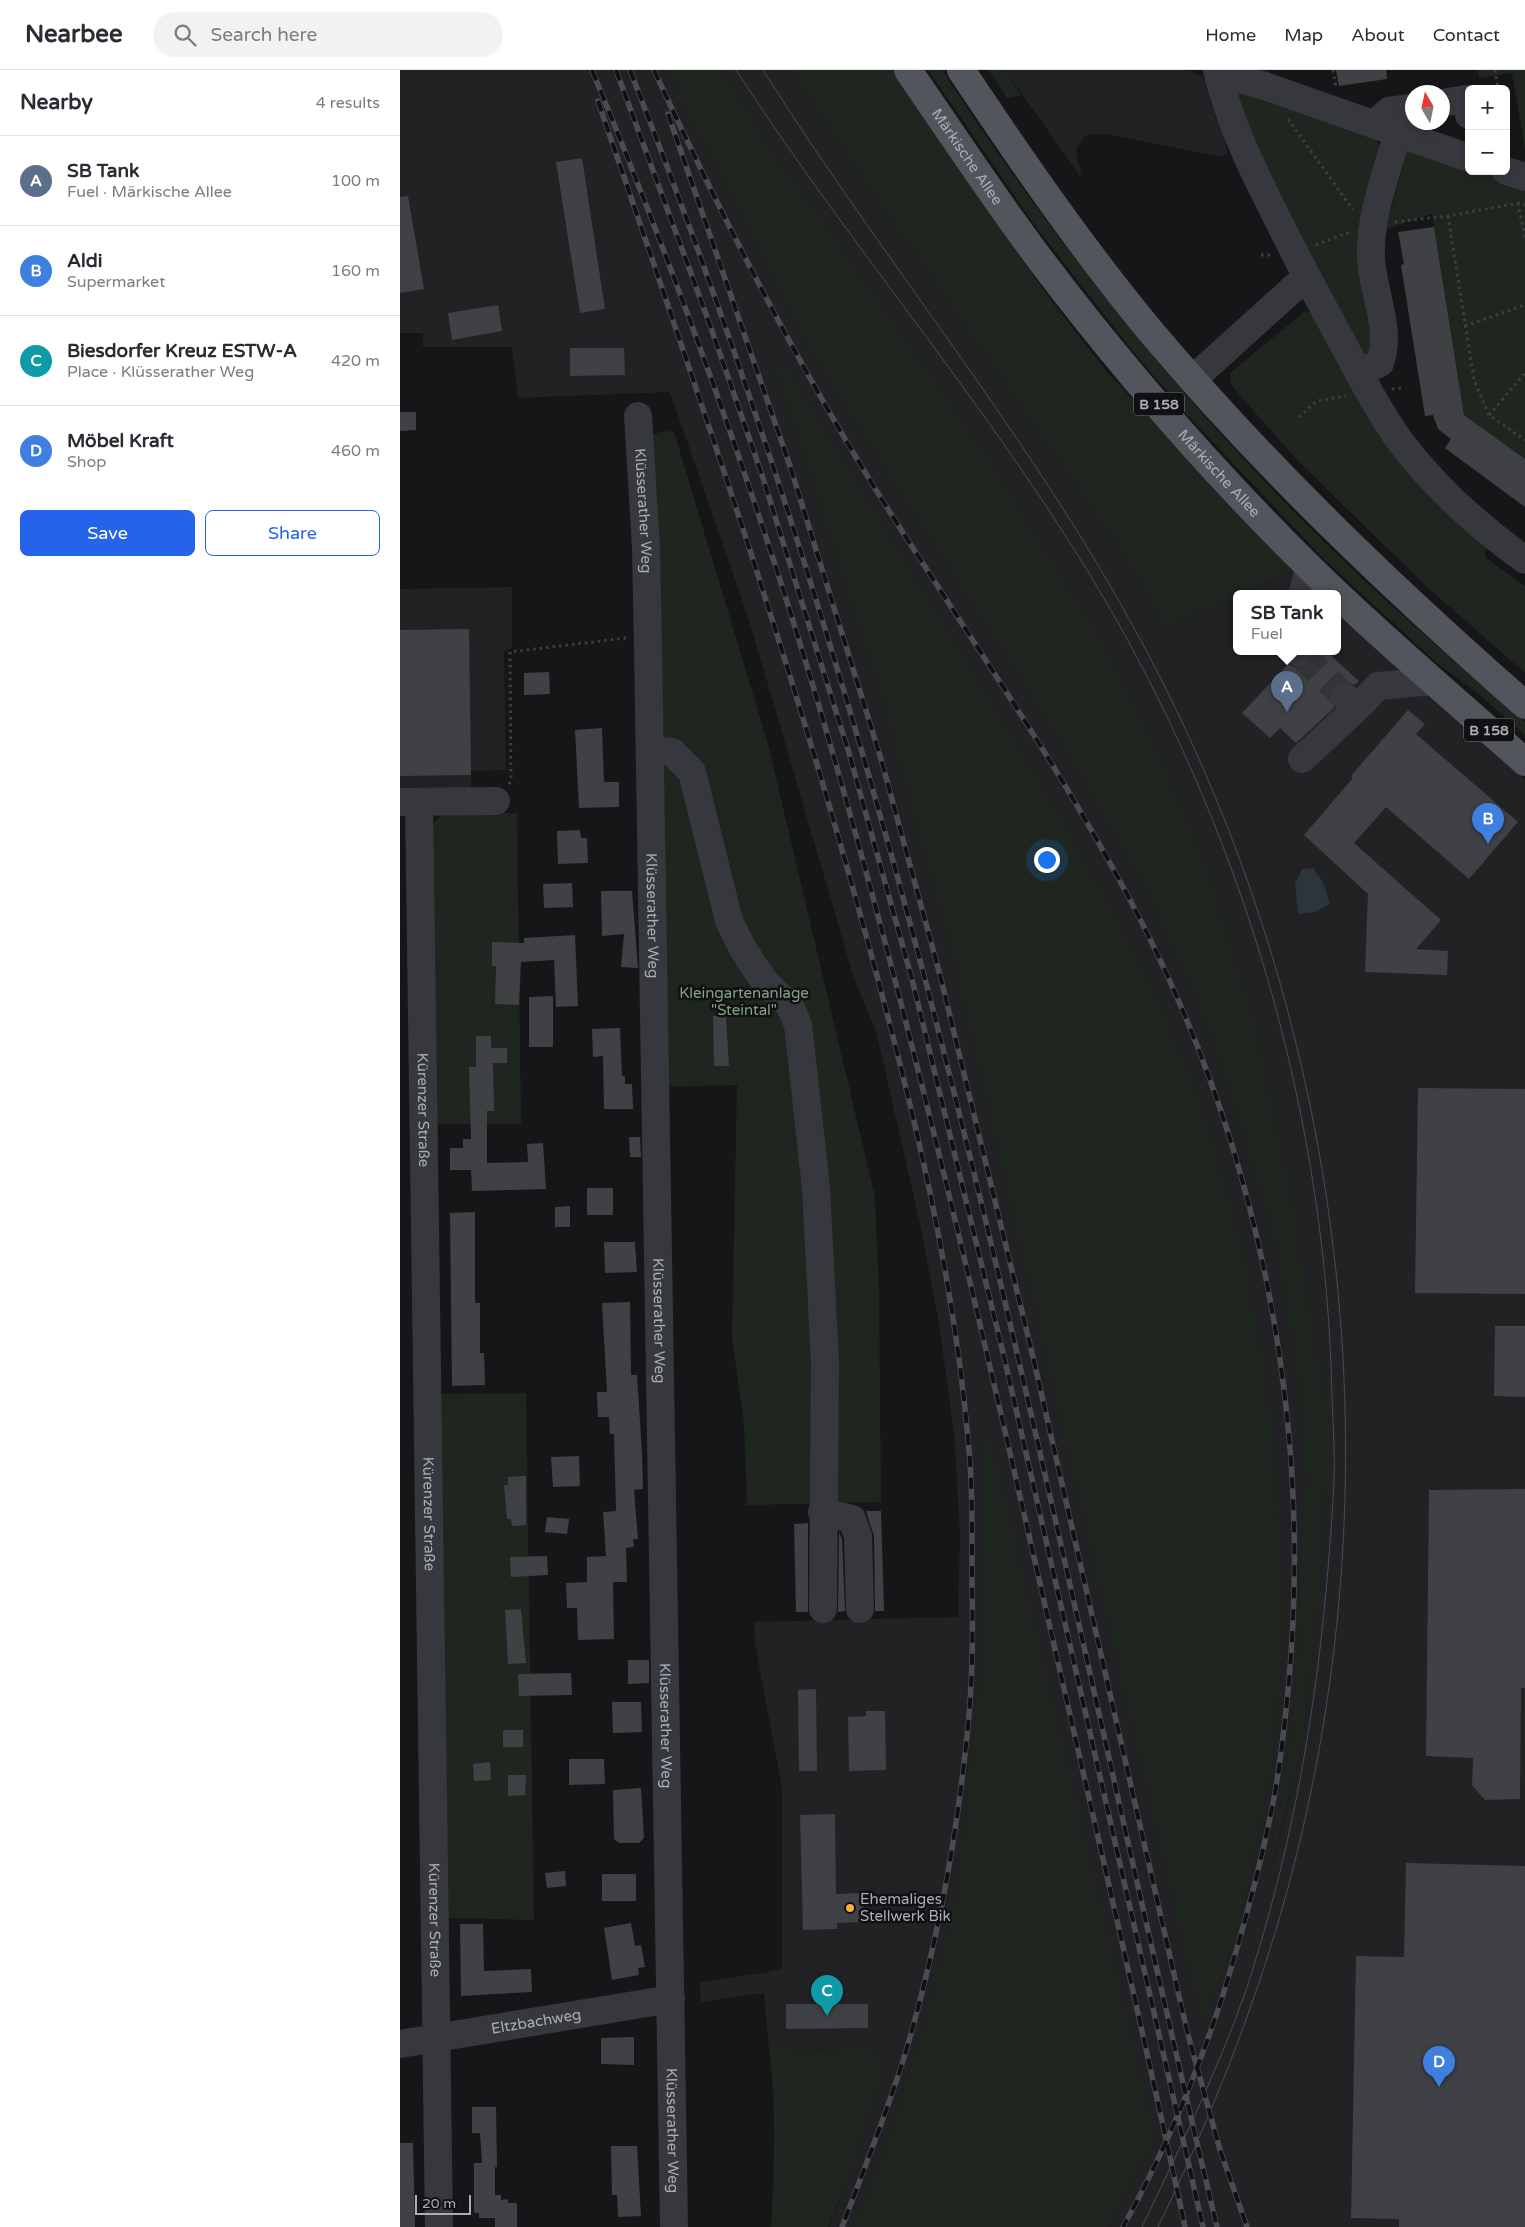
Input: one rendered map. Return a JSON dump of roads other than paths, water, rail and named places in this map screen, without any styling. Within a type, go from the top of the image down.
[{"type":"main road","name":"Märkische Allee","points":[[908,70],[997,201],[1040,260],[1109,345],[1193,443],[1309,567],[1334,590]]},
{"type":"main road","name":"B 158","points":[[961,70],[1041,188],[1092,257],[1192,380],[1318,514],[1372,567],[1525,705]]},
{"type":"main road","name":"Märkische Allee","points":[[1341,596],[1525,762]]},
{"type":"street","points":[[1465,157],[1237,78],[1218,75],[1233,124],[1294,253],[1375,404],[1400,441],[1427,474],[1462,511],[1490,535],[1525,560]]},
{"type":"street","points":[[1450,102],[1465,99]]},
{"type":"street","points":[[1359,373],[1380,363],[1384,350],[1385,336],[1371,259],[1368,226],[1389,111],[1405,109]]},
{"type":"street","points":[[1192,380],[1296,286],[1308,279]]},
{"type":"street","name":"Klüsserather Weg","points":[[638,416],[648,649],[666,1818],[672,1998],[674,2227]]},
{"type":"street","points":[[1304,590],[1309,567]]},
{"type":"street","points":[[1302,759],[1354,699],[1378,686],[1433,681]]},
{"type":"street","points":[[650,750],[672,752],[692,772],[729,922],[743,949],[764,981],[790,1006],[798,1025],[816,1188],[825,1362],[822,1609]]},
{"type":"street","points":[[410,802],[496,800]]},
{"type":"street","name":"Kürenzer Straße","points":[[410,802],[440,2227]]},
{"type":"street","points":[[822,1512],[852,1519],[858,1536],[860,1609]]},
{"type":"street","name":"Eltzbachweg","points":[[400,2044],[672,1998]]},
{"type":"tunnel","points":[[1301,655],[1345,697]]},
{"type":"tram line","points":[[736,70],[829,205],[1024,473],[1069,541],[1112,612],[1160,703],[1203,797],[1240,893],[1271,992],[1296,1092],[1315,1193],[1327,1295],[1332,1398],[1334,1480],[1322,1635],[1307,1741],[1291,1825],[1259,1949],[1246,1990],[1211,2080],[1142,2227]]},
{"type":"tram line","points":[[763,70],[809,141],[956,350],[1052,491],[1097,563],[1139,637],[1212,788],[1269,945],[1310,1107],[1336,1272],[1346,1438],[1339,1605],[1315,1770],[1275,1933],[1250,2008],[1222,2082],[1158,2227]]},
{"type":"railway","points":[[592,70],[655,227],[742,465],[819,706],[880,923],[936,1141],[1014,1469],[1150,2065],[1185,2227]]},
{"type":"railway","points":[[616,70],[710,325],[762,475],[849,753],[913,983],[1005,1361],[1203,2227]]},
{"type":"railway","points":[[630,70],[714,294],[791,520],[827,634],[894,864],[925,979],[1002,1290],[1217,2227]]},
{"type":"railway","points":[[654,70],[707,182],[763,292],[822,400],[886,506],[1057,772],[1120,881],[1149,937],[1189,1025],[1223,1117],[1250,1210],[1271,1305],[1285,1401],[1293,1497],[1294,1594],[1288,1691],[1277,1779],[1267,1832],[1249,1905],[1221,2001],[1189,2088],[1165,2144],[1123,2227]]},
{"type":"railway","points":[[598,101],[734,503],[830,807],[877,975],[926,1172],[951,1305],[961,1372],[971,1475],[972,1672],[970,1708],[958,1811],[944,1895],[915,2020],[889,2103],[842,2227]]},
{"type":"railway","points":[[668,114],[790,466],[881,759],[940,975],[1033,1357],[1187,2031],[1220,2150],[1247,2227]]},
{"type":"place","name":"SB Tank","points":[[1287,712]]},
{"type":"place","name":"Aldi","points":[[1488,844]]},
{"type":"place","name":"Ehemaliges Stellwerk Bik","points":[[850,1908]]},
{"type":"place","name":"Biesdorfer Kreuz ESTW-A","points":[[827,2016]]},
{"type":"place","name":"Möbel Kraft","points":[[1439,2087]]},
{"type":"park label","name":"Kleingartenanlage \"Steintal\"","points":[[744,1002]]}]
